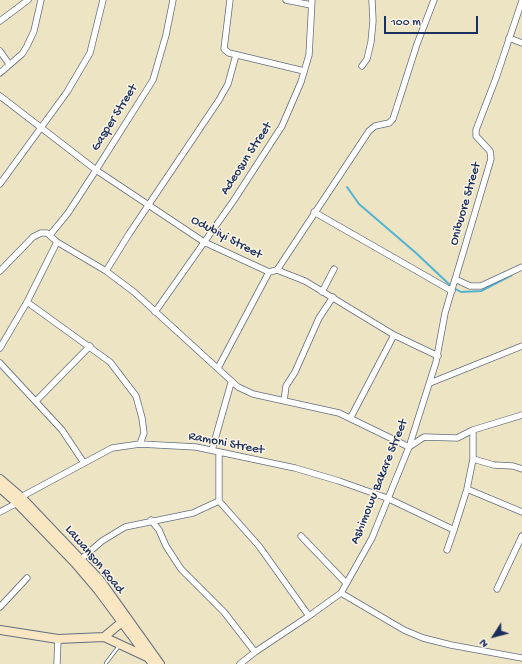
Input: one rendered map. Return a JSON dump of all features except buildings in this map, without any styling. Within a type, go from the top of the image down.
[{"type":"main road","name":"Lawanson Road","points":[[0,480],[75,563],[151,661]]},
{"type":"main road","name":"Lawanson Road","points":[[0,488],[19,500],[100,580],[160,664]]},
{"type":"main road","points":[[104,637],[122,622]]},
{"type":"main road","points":[[0,630],[58,639],[104,637],[151,661]]},
{"type":"street","points":[[0,21],[28,0]]},
{"type":"street","points":[[0,73],[22,54],[27,46],[34,31],[41,0]]},
{"type":"street","points":[[0,184],[40,127],[67,92],[90,53],[103,0]]},
{"type":"street","name":"Gasper Street","points":[[50,236],[68,213],[153,80],[166,35],[173,0]]},
{"type":"street","points":[[230,0],[224,49],[229,53],[236,55],[304,71]]},
{"type":"street","points":[[286,0],[311,2]]},
{"type":"street","points":[[362,66],[367,59],[371,42],[373,21],[372,0]]},
{"type":"street","points":[[434,0],[417,44],[393,119],[389,123],[372,128],[365,136],[277,270],[305,281],[394,335],[438,356]]},
{"type":"street","name":"Onibuore Street","points":[[452,290],[491,159],[490,151],[476,136],[476,130],[496,78],[522,1]]},
{"type":"street","name":"Adeosun Street","points":[[155,312],[234,200],[278,133],[292,106],[304,71],[309,50],[311,2]]},
{"type":"street","points":[[509,38],[522,43]]},
{"type":"street","points":[[0,51],[9,64]]},
{"type":"street","points":[[106,271],[148,205],[219,100],[228,84],[236,55]]},
{"type":"street","name":"Odubiyi Street","points":[[0,96],[96,170],[204,242],[269,272],[277,270]]},
{"type":"street","points":[[314,212],[452,290]]},
{"type":"street","points":[[0,271],[33,237],[44,232],[57,242],[106,271],[134,292],[218,368],[231,383],[253,394],[323,409],[350,417],[398,443],[409,447],[424,437],[457,438],[473,430],[522,416]]},
{"type":"street","points":[[0,348],[27,302],[57,242]]},
{"type":"street","points":[[454,281],[470,286],[481,286],[522,266]]},
{"type":"street","points":[[322,292],[334,269]]},
{"type":"street","points":[[218,368],[269,272]]},
{"type":"street","name":"Ashimowu Bakare Street","points":[[240,664],[341,593],[372,538],[409,447],[438,356],[445,313],[452,290]]},
{"type":"street","points":[[284,401],[286,386],[295,372],[319,318],[333,297]]},
{"type":"street","points":[[27,302],[90,346],[110,362],[136,396],[140,407],[144,433],[140,444]]},
{"type":"street","points":[[350,417],[394,335]]},
{"type":"street","points":[[36,401],[90,346]]},
{"type":"street","points":[[430,383],[522,346]]},
{"type":"street","points":[[0,363],[62,430],[84,463]]},
{"type":"street","points":[[212,450],[231,383]]},
{"type":"street","points":[[447,550],[467,489],[473,459],[473,430]]},
{"type":"street","name":"Ramoni Street","points":[[0,512],[112,448],[140,444],[196,447],[317,474],[387,498],[454,530]]},
{"type":"street","points":[[220,453],[219,501],[259,546],[310,616]]},
{"type":"street","points":[[473,459],[494,465],[522,468]]},
{"type":"street","points":[[467,489],[522,512]]},
{"type":"street","points":[[80,560],[102,541],[124,527],[151,520],[193,513],[219,501]]},
{"type":"street","points":[[151,520],[159,530],[166,546],[181,569],[224,612],[255,652]]},
{"type":"street","points":[[301,536],[346,583]]},
{"type":"street","points":[[497,589],[522,536]]},
{"type":"street","points":[[0,607],[27,578]]},
{"type":"street","points":[[341,593],[404,630],[423,638],[451,646],[522,658]]},
{"type":"street","points":[[57,664],[58,639]]},
{"type":"lane","points":[[106,663],[119,645]]},
{"type":"waterway","points":[[347,187],[359,204],[416,253],[452,287],[461,292],[481,291],[512,275]]}]
